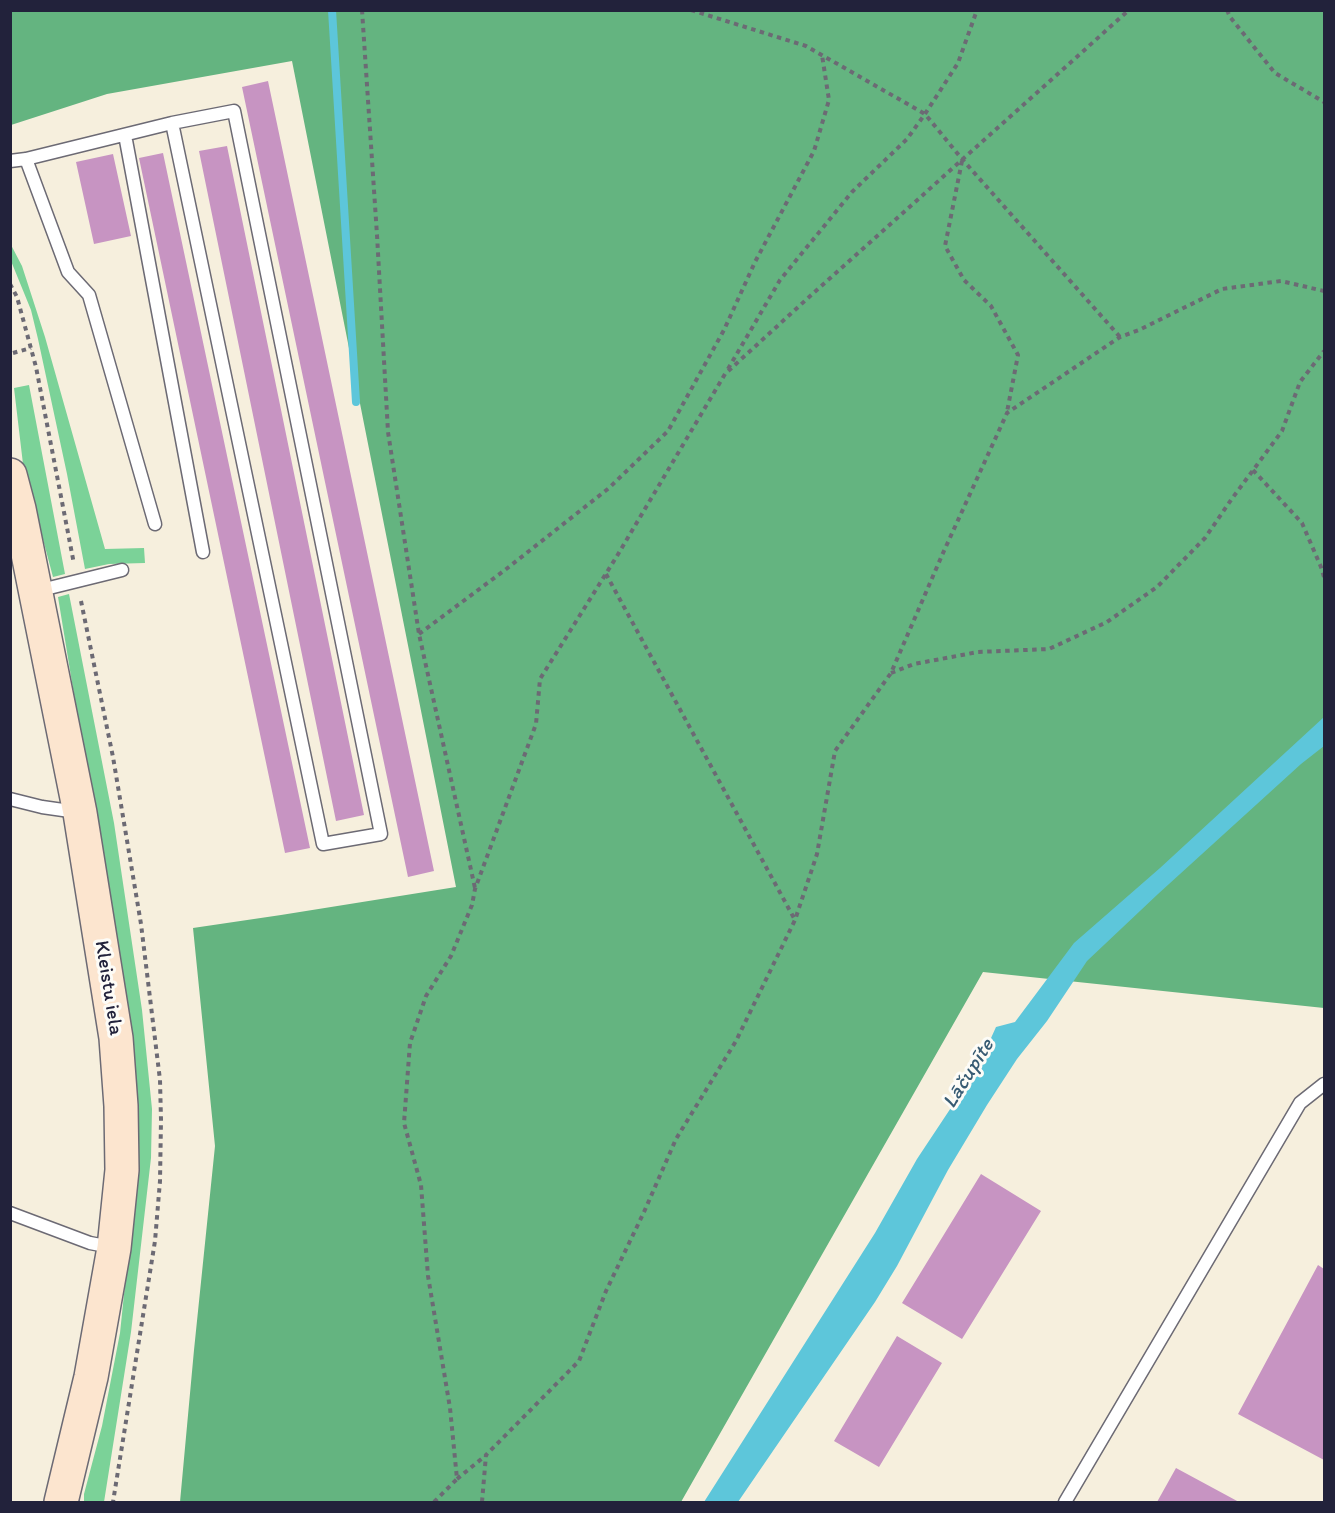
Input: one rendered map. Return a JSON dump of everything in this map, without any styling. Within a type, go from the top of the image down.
[{"type":"main road","name":"Kleistu iela","points":[[10,475],[19,509],[80,813],[116,1038],[120,1106],[122,1170],[114,1248],[92,1377],[61,1503]]},
{"type":"lane","points":[[10,161],[172,123],[234,111],[381,834],[323,844],[172,123]]},
{"type":"lane","points":[[125,135],[203,552]]},
{"type":"lane","points":[[26,159],[68,272],[89,295],[155,524]]},
{"type":"lane","points":[[35,591],[122,570]]},
{"type":"lane","points":[[10,799],[80,813]]},
{"type":"lane","points":[[1065,1503],[1300,1103],[1324,1084]]},
{"type":"lane","points":[[10,1213],[90,1243],[114,1248]]},
{"type":"path","points":[[362,10],[388,432],[419,634],[475,889]]},
{"type":"path","points":[[691,10],[806,46],[925,114],[1120,337]]},
{"type":"path","points":[[457,1479],[450,1408],[428,1276],[421,1185],[404,1123],[410,1043],[426,996],[451,956],[471,905],[536,724],[540,679],[673,464],[780,280],[852,192],[907,139],[958,63],[977,10]]},
{"type":"path","points":[[725,374],[1129,10]]},
{"type":"path","points":[[1227,10],[1230,17],[1275,73],[1324,102]]},
{"type":"path","points":[[419,634],[609,488],[668,430],[724,330],[755,262],[814,151],[829,100],[822,55]]},
{"type":"path","points":[[434,1503],[457,1479],[486,1455],[579,1361],[606,1291],[676,1139],[736,1041],[795,920],[817,854],[835,751],[891,673],[1007,413],[1018,355],[991,306],[963,280],[945,246],[962,159]]},
{"type":"path","points":[[1007,413],[1120,337],[1222,290],[1281,281],[1324,291]]},
{"type":"path","points":[[13,353],[31,348]]},
{"type":"path","points":[[891,673],[914,664],[978,652],[1049,649],[1107,622],[1157,587],[1205,538],[1282,431],[1300,382],[1324,351]]},
{"type":"path","points":[[1253,470],[1302,523],[1322,567],[1324,577]]},
{"type":"path","points":[[606,574],[795,920]]},
{"type":"path","points":[[482,1503],[486,1455]]},
{"type":"green space","points":[[10,11],[1324,11],[1324,1008],[983,972],[681,1502],[180,1502],[215,1146],[193,928],[456,887],[292,61],[107,94],[11,125]]},
{"type":"green space","points":[[10,243],[22,266],[45,337],[105,549],[144,548],[145,563],[109,564],[85,569],[38,339],[31,310],[11,261]]},
{"type":"green space","points":[[29,385],[65,574],[53,577],[23,464],[14,388]]},
{"type":"green space","points":[[69,594],[114,823],[142,1010],[152,1109],[151,1158],[131,1332],[104,1502],[84,1502],[84,1494],[102,1426],[120,1333],[133,1208],[126,1012],[58,597]]},
{"type":"water","name":"Lāčupīte","points":[[1324,717],[1324,746],[1301,764],[1087,961],[987,1105],[875,1302],[738,1502],[704,1502],[875,1233],[917,1159],[978,1067],[996,1027],[1015,1022],[1074,943],[1160,868]]},
{"type":"building","points":[[268,81],[434,871],[408,877],[242,87]]},
{"type":"building","points":[[227,146],[364,815],[336,821],[199,151]]},
{"type":"building","points":[[163,153],[310,848],[285,853],[139,158]]},
{"type":"building","points":[[113,154],[131,236],[94,244],[76,162]]},
{"type":"building","points":[[981,1174],[1041,1211],[962,1339],[902,1303]]},
{"type":"building","points":[[1318,1265],[1324,1269],[1324,1460],[1238,1414]]},
{"type":"building","points":[[897,1336],[942,1363],[879,1467],[834,1441]]},
{"type":"building","points":[[1176,1468],[1239,1502],[1157,1502]]},
{"type":"waterway","points":[[332,10],[356,402]]}]
